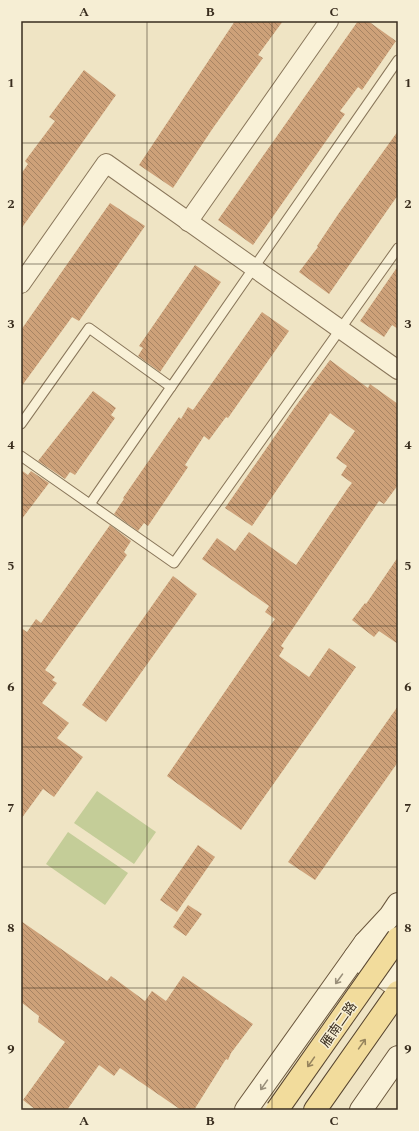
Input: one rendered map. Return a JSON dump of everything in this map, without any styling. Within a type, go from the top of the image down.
[{"type":"main road","points":[[246,1110],[360,950],[398,904]]},
{"type":"main road","name":"雁南二路","points":[[278,1110],[398,938]]},
{"type":"main road","points":[[360,950],[398,966]]},
{"type":"main road","points":[[360,950],[398,987]]},
{"type":"main road","points":[[315,1110],[398,992]]},
{"type":"main road","points":[[360,1110],[398,1057]]},
{"type":"street","points":[[188,222],[329,21]]},
{"type":"street","points":[[21,284],[106,163],[398,370]]},
{"type":"lane","points":[[90,504],[398,60]]},
{"type":"lane","points":[[21,456],[174,563],[398,248]]},
{"type":"lane","points":[[21,424],[89,328],[171,387]]},
{"type":"green space","points":[[97,791],[156,832],[134,864],[74,823]]},
{"type":"green space","points":[[68,832],[128,873],[105,905],[46,864]]},
{"type":"building","points":[[235,21],[283,21],[258,55],[263,58],[213,128],[173,188],[139,165]]},
{"type":"building","points":[[358,21],[368,21],[396,41],[362,90],[358,87],[340,111],[345,114],[253,245],[218,220]]},
{"type":"building","points":[[84,70],[116,95],[21,229],[21,174],[28,164],[25,161],[55,121],[49,117]]},
{"type":"building","points":[[398,131],[398,195],[329,294],[299,272]]},
{"type":"building","points":[[110,203],[145,226],[79,321],[72,317],[21,387],[21,330]]},
{"type":"building","points":[[195,265],[221,282],[160,372],[138,356],[143,348],[139,346]]},
{"type":"building","points":[[398,266],[398,329],[392,325],[384,337],[360,321]]},
{"type":"building","points":[[262,312],[289,331],[228,418],[226,417],[209,440],[204,436],[185,465],[188,467],[148,526],[144,523],[138,531],[114,514],[124,499],[123,498],[179,417],[181,419],[188,407],[193,410]]},
{"type":"building","points":[[330,360],[368,388],[370,384],[398,404],[398,485],[384,504],[379,501],[281,646],[284,648],[279,656],[309,677],[329,648],[356,667],[241,830],[167,776],[275,619],[265,612],[269,606],[202,559],[217,538],[235,551],[249,532],[296,565],[352,483],[341,475],[347,466],[336,458],[355,431],[330,413],[252,526],[225,508],[295,407]]},
{"type":"building","points":[[93,391],[116,408],[111,415],[115,418],[75,475],[70,472],[65,479],[38,461]]},
{"type":"building","points":[[21,470],[28,475],[31,471],[49,483],[21,520]]},
{"type":"building","points":[[110,525],[131,541],[124,552],[127,555],[45,670],[55,677],[52,680],[57,683],[42,703],[69,723],[57,738],[83,757],[54,797],[43,789],[21,819],[21,628],[27,632],[36,619],[41,623]]},
{"type":"building","points":[[398,557],[398,644],[379,631],[374,637],[352,620],[365,603],[366,604]]},
{"type":"building","points":[[173,576],[197,594],[106,722],[82,705]]},
{"type":"building","points":[[398,706],[398,762],[315,880],[288,862]]},
{"type":"building","points":[[198,845],[215,857],[177,912],[160,900]]},
{"type":"building","points":[[188,905],[202,914],[186,936],[173,927]]},
{"type":"building","points":[[21,921],[107,981],[111,976],[145,1001],[152,991],[166,1001],[183,976],[253,1024],[231,1053],[228,1060],[226,1059],[194,1110],[181,1110],[120,1068],[114,1076],[99,1065],[67,1110],[36,1110],[23,1100],[65,1042],[38,1022],[39,1016],[21,1002]]}]
